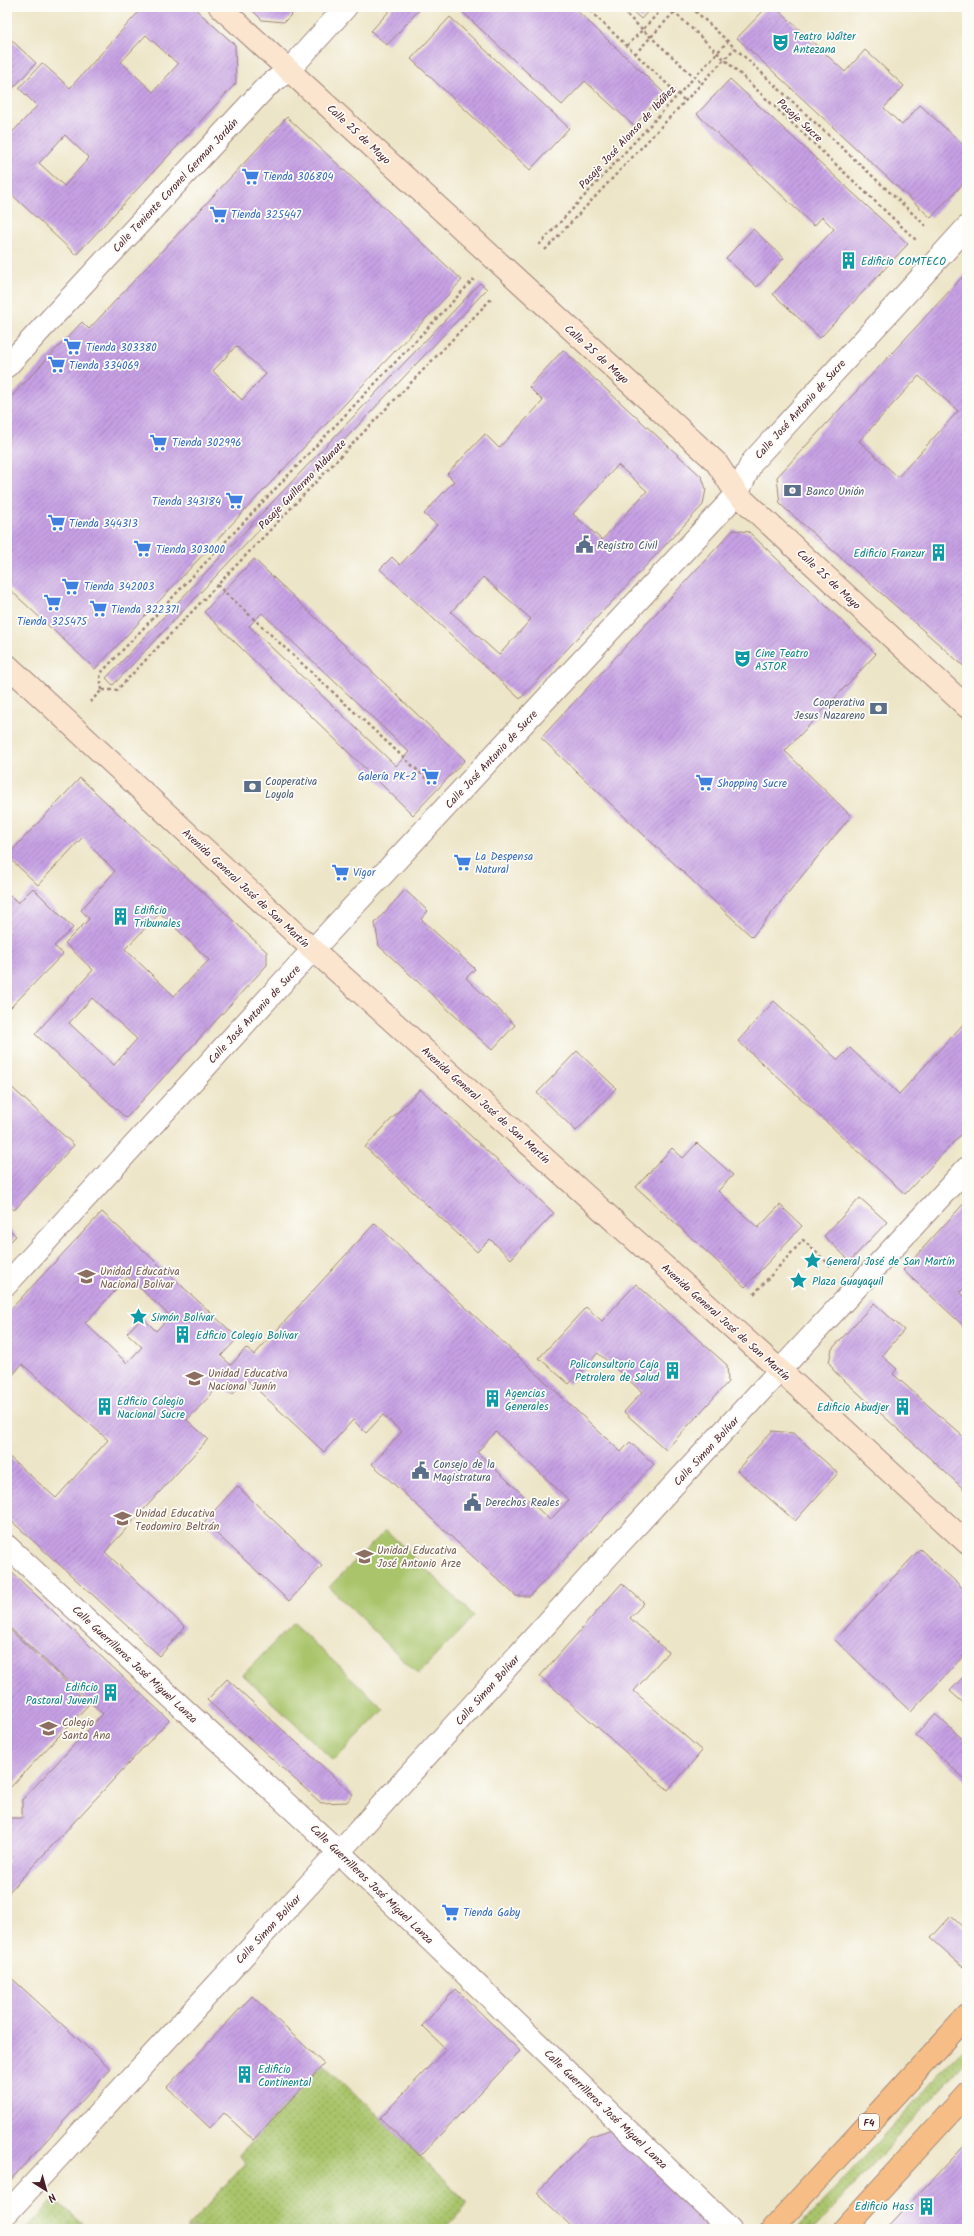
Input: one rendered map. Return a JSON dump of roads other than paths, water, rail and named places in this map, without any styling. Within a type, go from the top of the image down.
[{"type":"main road","name":"Calle 25 de Mayo","points":[[220,7],[289,70],[497,270],[716,462],[737,494],[967,707]]},
{"type":"main road","name":"Avenida General José de San Martín","points":[[7,665],[314,950],[780,1371],[967,1543]]},
{"type":"main road","name":"F4","points":[[772,2229],[967,2016]]},
{"type":"main road","points":[[844,2229],[967,2094]]},
{"type":"street","name":"Calle Teniente Coronel German Jordán","points":[[7,366],[266,88],[289,70],[346,7]]},
{"type":"street","name":"Calle José Antonio de Sucre","points":[[7,1284],[737,494],[752,462],[967,227]]},
{"type":"street","name":"Calle Simon Bolívar","points":[[7,2213],[339,1852],[610,1554],[967,1168]]},
{"type":"street","name":"Calle Guerrilleros José Miguel Lanza","points":[[7,1546],[339,1852],[730,2229]]},
{"type":"place","name":"Teatro Wálter Antezana","points":[[780,42]]},
{"type":"place","name":"Tienda 306804","points":[[250,176]]},
{"type":"place","name":"Tienda 325447","points":[[218,214]]},
{"type":"place","name":"Edificio COMTECO","points":[[848,261]]},
{"type":"place","name":"Tienda 303380","points":[[73,347]]},
{"type":"place","name":"Tienda 334069","points":[[56,365]]},
{"type":"place","name":"Tienda 302996","points":[[159,442]]},
{"type":"place","name":"Banco Unión","points":[[793,491]]},
{"type":"place","name":"Tienda 343184","points":[[234,501]]},
{"type":"place","name":"Tienda 344313","points":[[56,523]]},
{"type":"place","name":"Registro Civil","points":[[584,545]]},
{"type":"place","name":"Tienda 303000","points":[[143,549]]},
{"type":"place","name":"Edificio Franzur","points":[[938,553]]},
{"type":"place","name":"Tienda 342003","points":[[71,586]]},
{"type":"place","name":"Tienda 325475","points":[[52,603]]},
{"type":"place","name":"Tienda 322371","points":[[98,609]]},
{"type":"place","name":"Cine Teatro ASTOR","points":[[742,659]]},
{"type":"place","name":"Cooperativa Jesus Nazareno","points":[[878,708]]},
{"type":"place","name":"Galería PK-2","points":[[430,776]]},
{"type":"place","name":"Shopping Sucre","points":[[704,783]]},
{"type":"place","name":"Cooperativa Loyola","points":[[252,787]]},
{"type":"place","name":"La Despensa Natural","points":[[462,862]]},
{"type":"place","name":"Vigor","points":[[340,872]]},
{"type":"place","name":"Edificio Tribunales","points":[[121,916]]},
{"type":"place","name":"General José de San Martín","points":[[813,1261]]},
{"type":"place","name":"Unidad Educativa Nacional Bolívar","points":[[87,1277]]},
{"type":"place","name":"Plaza Guayaquil","points":[[799,1281]]},
{"type":"place","name":"Simón Bolívar","points":[[138,1317]]},
{"type":"place","name":"Edficio Colegio Bolívar","points":[[183,1335]]},
{"type":"place","name":"Policonsultorio Caja Petrolera de Salud","points":[[672,1370]]},
{"type":"place","name":"Unidad Educativa Nacional Junín","points":[[195,1379]]},
{"type":"place","name":"Agencias Generales","points":[[492,1399]]},
{"type":"place","name":"Edficio Colegio Nacional Sucre","points":[[104,1407]]},
{"type":"place","name":"Edificio Abudjer","points":[[902,1407]]},
{"type":"place","name":"Consejo de la Magistratura","points":[[420,1470]]},
{"type":"place","name":"Derechos Reales","points":[[472,1502]]},
{"type":"place","name":"Unidad Educativa Teodomiro Beltrán","points":[[122,1519]]},
{"type":"place","name":"Unidad Educativa José Antonio Arze","points":[[364,1556]]},
{"type":"place","name":"Edificio Pastoral Juvenil","points":[[111,1693]]},
{"type":"place","name":"Colegio Santa Ana","points":[[49,1728]]},
{"type":"place","name":"Tienda Gaby","points":[[450,1912]]},
{"type":"place","name":"Edificio Continental","points":[[245,2075]]},
{"type":"place","name":"Edificio Hass","points":[[927,2206]]}]
